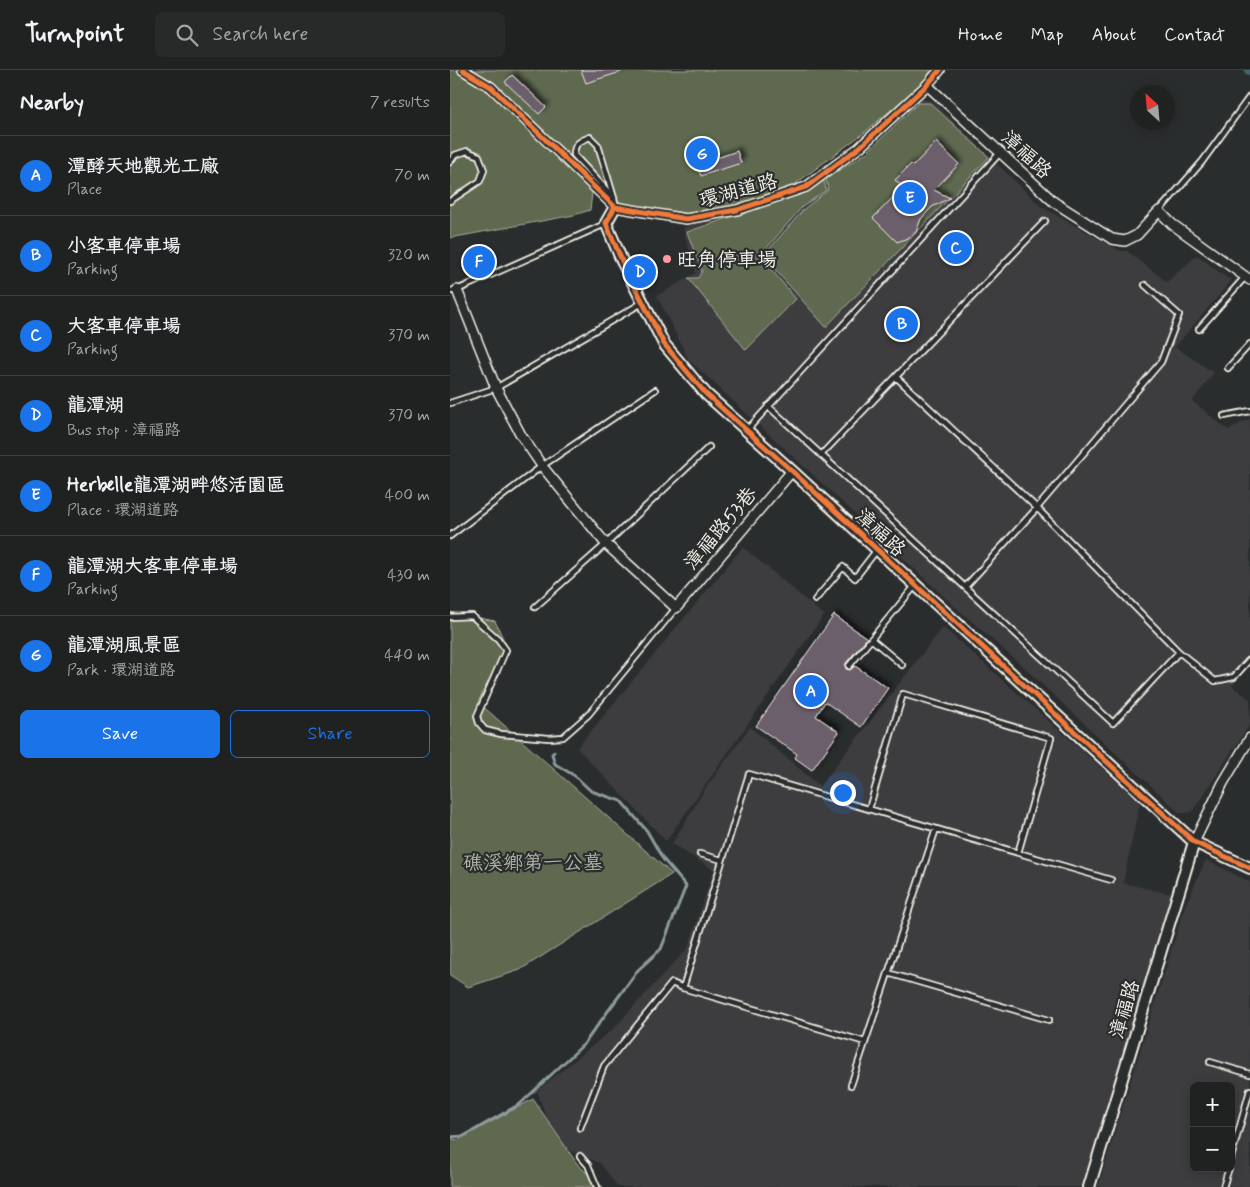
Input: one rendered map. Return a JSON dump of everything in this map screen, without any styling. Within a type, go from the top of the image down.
[{"type":"street","points":[[463,70],[491,87],[614,202],[606,223]]},
{"type":"street","name":"環湖道路","points":[[614,202],[686,219],[737,210],[806,187],[860,146],[927,85],[940,70]]},
{"type":"street","name":"漳福路","points":[[927,85],[1054,202],[1112,239],[1125,241],[1137,235],[1159,211]]},
{"type":"street","points":[[1159,211],[1172,224],[1248,279]]},
{"type":"street","name":"漳福路","points":[[606,223],[622,261],[664,344],[706,394],[1194,842]]},
{"type":"street","points":[[453,290],[496,388],[521,435],[542,466],[606,544],[676,608]]},
{"type":"street","name":"漳福路53巷","points":[[676,608],[792,471]]},
{"type":"street","name":"漳福路","points":[[1089,1187],[1194,842],[1223,784],[1250,738]]},
{"type":"street","points":[[1194,842],[1250,868]]},
{"type":"lane","name":"漳福路","points":[[1159,211],[1202,162],[1250,96]]},
{"type":"lane","points":[[590,137],[598,146],[614,202],[574,155],[574,148],[580,141],[590,137]]},
{"type":"lane","points":[[450,162],[455,155],[467,151],[480,156],[484,170],[480,181],[450,201]]},
{"type":"lane","points":[[746,430],[1000,153]]},
{"type":"lane","points":[[821,455],[1045,222]]},
{"type":"lane","points":[[453,290],[606,223]]},
{"type":"lane","points":[[1200,329],[1248,279]]},
{"type":"lane","points":[[964,586],[1037,508],[1161,362],[1179,316],[1145,284]]},
{"type":"lane","points":[[450,403],[496,388],[643,302]]},
{"type":"lane","points":[[1228,368],[1250,344]]},
{"type":"lane","points":[[896,377],[1037,508],[1180,652],[1215,681],[1234,677],[1250,659]]},
{"type":"lane","points":[[450,536],[542,466],[656,390]]},
{"type":"lane","points":[[768,406],[1113,722],[1180,652]]},
{"type":"lane","points":[[1224,416],[1250,411]]},
{"type":"lane","points":[[536,607],[709,447]]},
{"type":"lane","points":[[815,600],[843,567],[855,578],[877,550]]},
{"type":"lane","points":[[849,666],[916,585]]},
{"type":"lane","points":[[450,617],[472,616],[498,639],[506,650],[477,716],[479,723],[485,730],[501,734],[548,738],[564,737],[588,715],[676,608]]},
{"type":"lane","points":[[871,639],[902,664]]},
{"type":"lane","points":[[869,809],[902,694],[1051,738],[1018,853]]},
{"type":"lane","points":[[683,988],[749,774],[1111,880]]},
{"type":"lane","points":[[851,1085],[936,829]]},
{"type":"lane","points":[[700,854],[722,860]]},
{"type":"lane","points":[[888,973],[1049,1020]]},
{"type":"lane","points":[[580,1128],[604,1066],[672,983],[683,988],[865,1042]]},
{"type":"lane","points":[[1210,1062],[1250,1074]]},
{"type":"lane","points":[[1235,1144],[1250,1091]]},
{"type":"lane","points":[[580,1156],[588,1165],[596,1187]]},
{"type":"lane","points":[[1223,1187],[1227,1172]]},
{"type":"shaded area","points":[[920,99],[932,101],[1042,207],[1120,251],[1127,251],[1167,282],[1197,255],[1231,281],[1175,347],[1214,373],[1192,401],[1228,430],[1250,419],[1250,665],[1232,686],[1250,699],[1250,724],[1192,812],[1180,813],[689,360],[657,296],[696,273],[683,228],[825,178],[874,150]]},
{"type":"shaded area","points":[[743,547],[824,615],[666,841],[577,748]]},
{"type":"shaded area","points":[[943,627],[1140,802],[1123,883],[1171,894],[1085,1187],[618,1187],[600,1163],[561,1147],[550,1127],[537,1091],[614,1028],[688,948],[714,870],[672,844],[705,789],[750,727],[820,786]]},
{"type":"shaded area","points":[[1206,860],[1250,882],[1250,1187],[1098,1187],[1185,906]]},
{"type":"green space","points":[[450,70],[931,70],[924,82],[865,132],[790,188],[737,206],[684,215],[615,203],[559,145],[593,185],[590,210],[574,215],[450,238]]},
{"type":"green space","points":[[918,103],[930,103],[989,157],[826,327],[763,256],[804,209],[828,190],[826,179],[866,153]]},
{"type":"green space","points":[[824,181],[826,190],[802,207],[760,256],[796,299],[746,350],[688,278],[698,278],[702,271],[687,232],[805,192]]},
{"type":"green space","name":"礁溪鄉第一公墓","points":[[450,612],[495,621],[507,647],[478,702],[672,874],[520,970],[468,987],[450,975]]},
{"type":"green space","points":[[533,1099],[578,1165],[603,1187],[450,1187],[450,1138],[458,1140]]},
{"type":"building","points":[[581,70],[621,70],[621,72],[586,83]]},
{"type":"building","points":[[512,75],[546,107],[539,114],[505,82]]},
{"type":"building","points":[[936,142],[959,164],[934,190],[950,198],[932,207],[921,219],[916,232],[908,238],[897,242],[873,218],[903,187],[895,180],[911,164],[913,166]]},
{"type":"building","points":[[737,151],[741,163],[701,176],[697,165]]},
{"type":"building","points":[[834,615],[867,638],[846,663],[846,669],[850,670],[855,666],[888,688],[861,727],[825,702],[816,716],[839,732],[812,770],[795,758],[797,754],[756,726]]},
{"type":"waterway","points":[[450,1137],[464,1136],[520,1104],[584,1044],[638,970],[661,949],[686,886],[663,859],[647,831],[621,801],[591,791],[575,776],[555,764],[552,754],[554,752]]},
{"type":"cycle path","points":[[463,70],[491,87],[615,207],[686,219],[737,210],[806,187],[860,147],[927,85],[940,70]]},
{"type":"cycle path","points":[[615,207],[606,223],[622,261],[664,344],[706,394],[1194,842],[1250,868]]},
{"type":"place","name":"龍潭湖風景區","points":[[702,154]]},
{"type":"place","name":"Herbelle龍潭湖畔悠活園區","points":[[910,198]]},
{"type":"place","name":"大客車停車場","points":[[956,248]]},
{"type":"place","name":"旺角停車場","points":[[667,259]]},
{"type":"place","name":"龍潭湖大客車停車場","points":[[479,262]]},
{"type":"place","name":"龍潭湖","points":[[640,272]]},
{"type":"place","name":"小客車停車場","points":[[902,324]]},
{"type":"place","name":"潭酵天地觀光工廠","points":[[811,691]]}]
